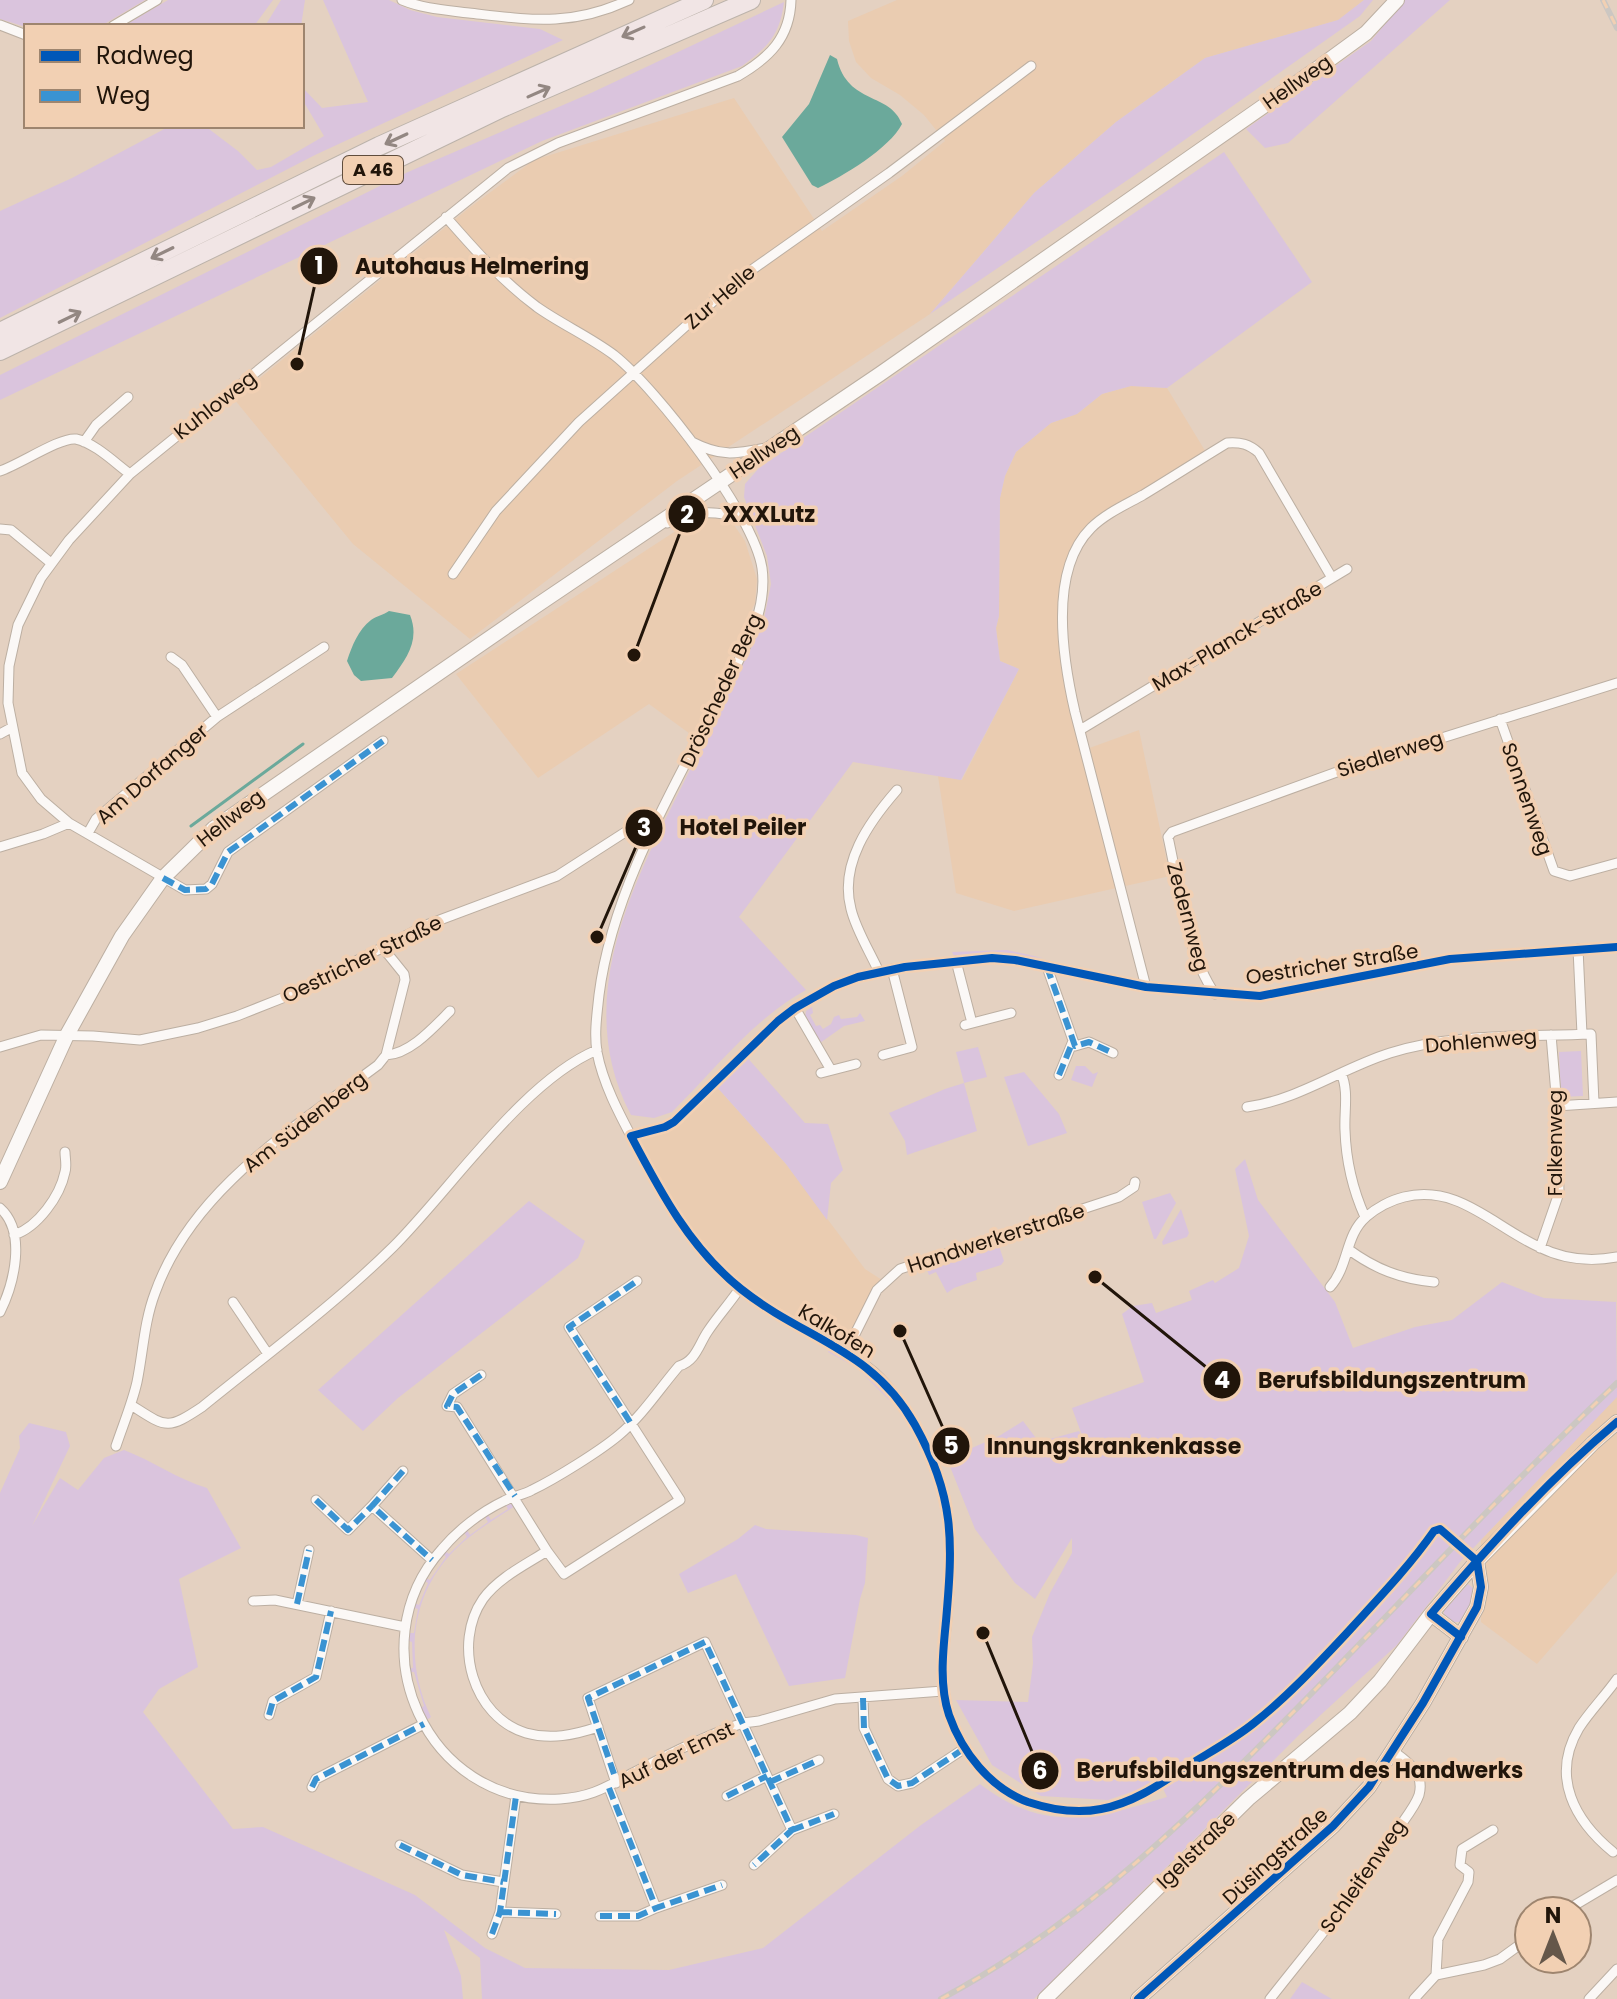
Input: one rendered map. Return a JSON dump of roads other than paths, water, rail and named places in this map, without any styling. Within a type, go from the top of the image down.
[{"type":"highway","name":"A 46","points":[[0,332],[379,146],[704,0]]},
{"type":"highway","name":"A 46","points":[[0,351],[502,108],[751,0]]},
{"type":"street","points":[[116,24],[157,0]]},
{"type":"street","points":[[402,0],[552,21],[592,15],[629,0]]},
{"type":"street","name":"Kuhloweg","points":[[383,741],[228,852],[212,884],[206,889],[185,890],[69,823],[41,799],[22,773],[8,703],[9,666],[18,625],[51,563],[130,474],[446,217],[508,168],[535,153],[738,76],[756,66],[780,42],[791,0]]},
{"type":"street","name":"Hellweg","points":[[0,1182],[67,1035],[122,936],[163,878],[214,828],[880,374],[1318,68],[1366,33],[1397,0]]},
{"type":"street","points":[[0,25],[24,34]]},
{"type":"street","name":"Zur Helle","points":[[453,574],[496,511],[579,422],[736,281],[889,173],[1031,66]]},
{"type":"street","name":"Dröscheder Berg","points":[[446,217],[505,280],[537,307],[615,356],[657,397],[741,518],[754,541],[762,569],[760,610],[749,640],[662,814],[614,922],[596,1021],[597,1050]]},
{"type":"street","points":[[84,442],[96,425],[128,397]]},
{"type":"street","points":[[0,471],[18,465],[64,439],[84,442],[130,474]]},
{"type":"street","points":[[689,441],[712,453],[769,448]]},
{"type":"street","name":"Max-Planck-Straße","points":[[1080,730],[1332,578],[1259,453],[1240,442],[1227,443],[1108,515],[1086,534],[1071,561],[1066,582],[1062,632],[1064,657],[1080,730],[1146,987]]},
{"type":"street","points":[[655,527],[695,512],[709,511],[741,518]]},
{"type":"street","points":[[0,529],[11,530],[51,563]]},
{"type":"street","points":[[1332,578],[1347,569]]},
{"type":"street","name":"Am Dorfanger","points":[[88,833],[96,819],[217,717],[324,647]]},
{"type":"street","name":"Am Dorfanger","points":[[171,657],[182,665],[217,717]]},
{"type":"street","points":[[0,658],[9,666]]},
{"type":"street","name":"Siedlerweg","points":[[1168,837],[1172,832],[1277,792],[1617,683]]},
{"type":"street","name":"Sonnenweg","points":[[1500,719],[1549,865],[1561,875],[1570,876],[1617,863]]},
{"type":"street","points":[[0,734],[11,728]]},
{"type":"street","points":[[879,972],[851,910],[849,877],[854,852],[897,790]]},
{"type":"street","points":[[0,847],[69,823]]},
{"type":"street","name":"Oestricher Straße","points":[[0,1047],[41,1035],[140,1040],[198,1028],[285,997],[429,924],[557,876],[630,829],[642,828]]},
{"type":"street","name":"Zedernweg","points":[[1168,837],[1200,968],[1215,994]]},
{"type":"street","name":"Oestricher Straße","points":[[631,1136],[674,1122],[795,1008],[834,986],[892,969],[992,958],[1146,987],[1260,996],[1450,959],[1617,947]]},
{"type":"street","points":[[383,948],[404,974],[405,980],[386,1055]]},
{"type":"street","points":[[1578,949],[1582,1034],[1591,1034],[1594,1103]]},
{"type":"street","points":[[956,961],[969,1024],[1011,1013]]},
{"type":"street","points":[[1047,967],[1075,1046],[1089,1042],[1113,1053]]},
{"type":"street","points":[[883,1055],[912,1047],[892,969]]},
{"type":"street","points":[[795,1008],[826,1072],[856,1064]]},
{"type":"street","name":"Am Südenberg","points":[[116,1446],[131,1405],[153,1297],[183,1235],[211,1202],[290,1129],[378,1065],[386,1055],[395,1055],[407,1049],[450,1011]]},
{"type":"street","name":"Dohlenweg","points":[[1247,1107],[1282,1098],[1389,1053],[1437,1042],[1582,1034]]},
{"type":"street","name":"Falkenweg","points":[[1540,1248],[1559,1193],[1557,1106],[1551,1035]]},
{"type":"street","points":[[1059,1075],[1073,1041]]},
{"type":"street","points":[[131,1405],[157,1421],[176,1424],[202,1407],[382,1257],[436,1202],[493,1136],[548,1081],[577,1058],[597,1050],[606,1083],[631,1136]]},
{"type":"street","points":[[1341,1073],[1346,1083],[1348,1168],[1352,1187],[1365,1217]]},
{"type":"street","points":[[1557,1106],[1617,1102]]},
{"type":"street","name":"Kalkofen","points":[[631,1136],[675,1216],[693,1240],[740,1288],[878,1375],[914,1422],[939,1474],[949,1510],[952,1536],[943,1691],[949,1716],[965,1748],[990,1780],[1013,1796],[1048,1808],[1080,1812],[1110,1807],[1136,1797],[1252,1725],[1410,1566],[1434,1531],[1440,1529],[1477,1561]]},
{"type":"street","points":[[14,1235],[29,1230],[50,1205],[65,1172],[65,1152]]},
{"type":"street","name":"Handwerkerstraße","points":[[846,1352],[877,1290],[900,1269],[1119,1197],[1134,1187],[1135,1182]]},
{"type":"street","points":[[1330,1287],[1341,1275],[1353,1234],[1365,1217],[1400,1198],[1419,1194],[1449,1197],[1470,1205],[1540,1248],[1571,1258],[1598,1260],[1617,1257]]},
{"type":"street","points":[[0,1208],[10,1218],[14,1235],[11,1281],[0,1312]]},
{"type":"street","points":[[1348,1249],[1370,1265],[1393,1274],[1434,1282]]},
{"type":"street","points":[[481,1375],[453,1394],[447,1406],[457,1407],[564,1574],[680,1500],[569,1327],[637,1281]]},
{"type":"street","name":"Auf der Emst","points":[[740,1288],[687,1364],[679,1366],[620,1434],[531,1491],[492,1507],[459,1531],[432,1560],[416,1586],[405,1627],[403,1655],[415,1709],[441,1749],[464,1771],[516,1796],[555,1799],[592,1795],[743,1723],[835,1699],[943,1691]]},
{"type":"street","points":[[233,1302],[268,1354]]},
{"type":"street","name":"Igelstraße","points":[[1045,1999],[1248,1799],[1350,1713],[1380,1681],[1431,1614],[1477,1561],[1617,1422]]},
{"type":"street","points":[[316,1500],[348,1530],[403,1471]]},
{"type":"street","points":[[372,1506],[432,1560]]},
{"type":"street","points":[[297,1604],[309,1550]]},
{"type":"street","points":[[547,1551],[499,1583],[482,1600],[471,1627],[468,1650],[470,1670],[478,1693],[489,1707],[522,1732],[542,1737],[572,1736],[598,1727]]},
{"type":"street","name":"Düsingstraße","points":[[1138,1999],[1333,1826],[1369,1787],[1477,1607],[1481,1587],[1477,1561]]},
{"type":"street","points":[[253,1601],[275,1600],[405,1627]]},
{"type":"street","points":[[269,1715],[273,1701],[316,1677],[331,1611]]},
{"type":"street","points":[[1431,1614],[1461,1637]]},
{"type":"street","points":[[612,1785],[588,1698],[705,1642],[743,1723]]},
{"type":"street","points":[[1613,1852],[1596,1838],[1580,1818],[1570,1794],[1567,1775],[1569,1753],[1579,1728],[1616,1681]]},
{"type":"street","points":[[863,1698],[864,1728],[888,1779],[898,1786],[912,1783],[965,1748]]},
{"type":"street","name":"Auf der Emst","points":[[743,1723],[792,1830]]},
{"type":"street","points":[[312,1787],[316,1779],[424,1724]]},
{"type":"street","name":"Schleifenweg","points":[[1270,1999],[1353,1893],[1419,1795],[1419,1777],[1415,1768],[1393,1751]]},
{"type":"street","points":[[727,1796],[819,1760]]},
{"type":"street","name":"Auf der Emst","points":[[612,1785],[656,1908]]},
{"type":"street","points":[[492,1934],[500,1912],[516,1796]]},
{"type":"street","points":[[754,1865],[792,1830],[834,1814]]},
{"type":"street","points":[[1436,1975],[1438,1939],[1468,1882],[1469,1872],[1460,1865],[1462,1849],[1493,1830]]},
{"type":"street","points":[[400,1845],[462,1875],[503,1882]]},
{"type":"street","points":[[1592,1895],[1617,1880]]},
{"type":"street","points":[[600,1916],[638,1916],[722,1885]]},
{"type":"street","points":[[500,1912],[556,1914]]},
{"type":"street","points":[[1414,1999],[1436,1975],[1484,1965],[1513,1950]]},
{"type":"street","points":[[1589,1999],[1617,1969]]},
{"type":"street","points":[[1607,1978],[1617,1988]]},
{"type":"water","points":[[830,55],[837,59],[842,74],[850,84],[888,107],[902,124],[876,152],[818,188],[812,185],[782,137],[809,104]]},
{"type":"water","points":[[389,611],[410,615],[413,641],[392,678],[361,681],[347,661],[351,650],[366,624]]},
{"type":"waterway","points":[[191,826],[303,744]]},
{"type":"railway","points":[[1603,0],[1617,28]]},
{"type":"railway","points":[[941,1999],[1045,1934],[1092,1899],[1181,1822],[1267,1739],[1500,1498],[1617,1383]]},
{"type":"place","name":"Autohaus Helmering","points":[[297,364]]},
{"type":"place","name":"XXXLutz","points":[[634,655]]},
{"type":"place","name":"Hotel Peiler","points":[[597,937]]},
{"type":"place","name":"Berufsbildungszentrum","points":[[1095,1277]]},
{"type":"place","name":"Innungskrankenkasse","points":[[900,1331]]},
{"type":"place","name":"Berufsbildungszentrum des Handwerks","points":[[983,1633]]}]
